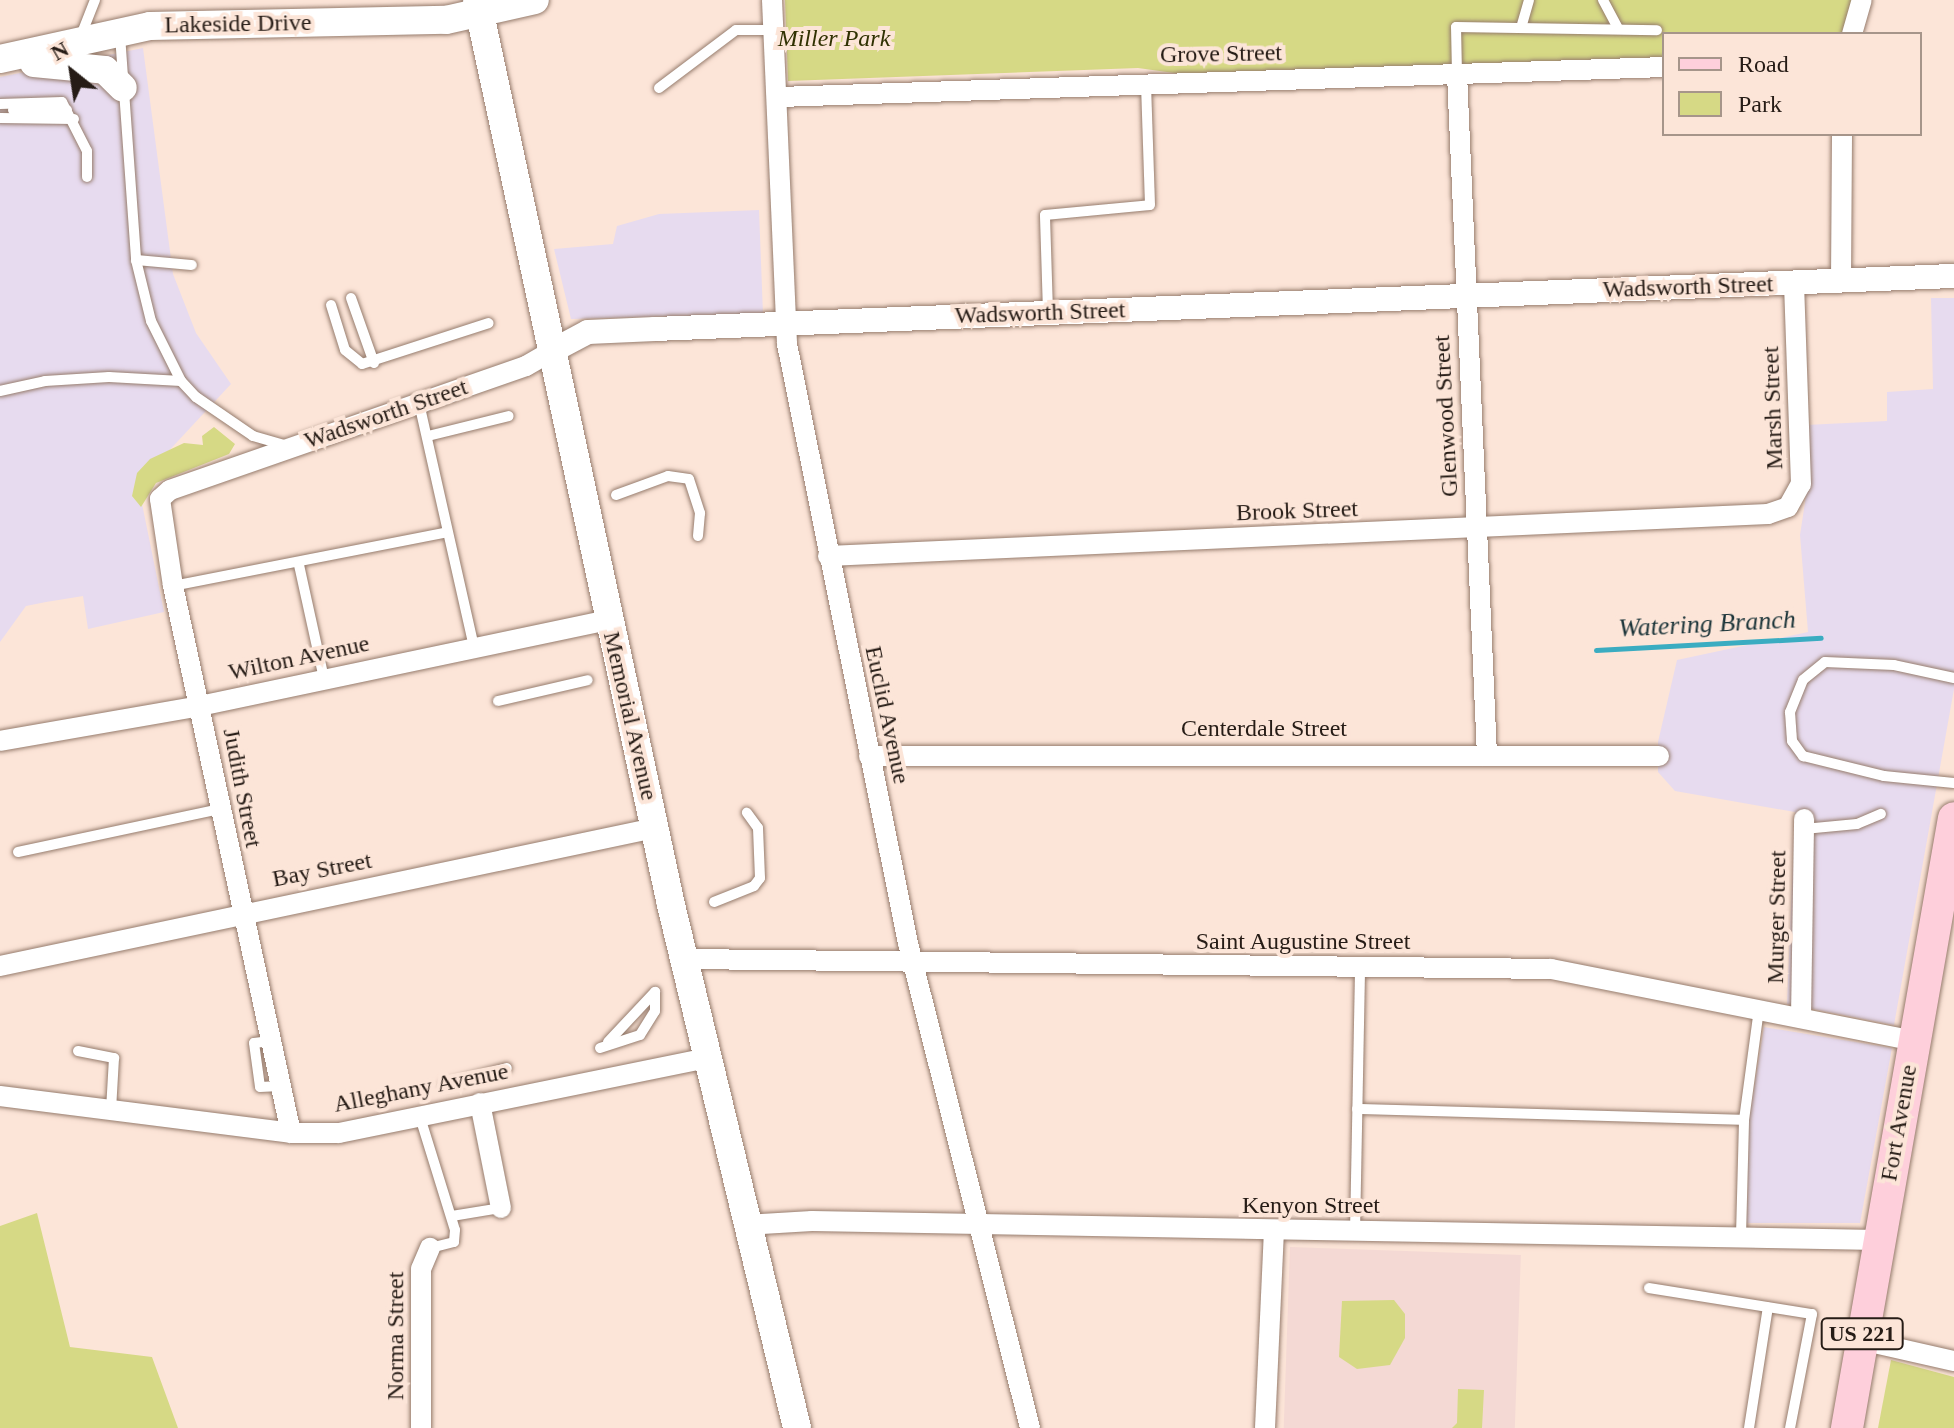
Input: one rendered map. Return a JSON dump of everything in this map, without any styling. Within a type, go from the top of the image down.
[{"type":"main road","name":"Lakeside Drive","points":[[5,58],[150,26],[478,8],[535,0]]},
{"type":"main road","name":"Memorial Avenue","points":[[478,8],[554,350],[608,620],[745,1225],[797,1428]]},
{"type":"main road","points":[[5,58],[105,70],[123,88]]},
{"type":"main road","name":"Fort Avenue","points":[[1847,1428],[1954,818]]},
{"type":"street","name":"Euclid Avenue","points":[[772,0],[779,97],[786,323],[828,556],[914,965],[1030,1428]]},
{"type":"street","points":[[1853,32],[1862,0]]},
{"type":"street","name":"Grove Street","points":[[779,97],[1146,82],[1662,67]]},
{"type":"street","name":"Glenwood Street","points":[[1457,74],[1487,756]]},
{"type":"street","points":[[1841,280],[1842,136]]},
{"type":"street","name":"Wadsworth Street","points":[[160,499],[170,490],[532,363],[588,332],[1954,276]]},
{"type":"street","name":"Marsh Street","points":[[1768,514],[1788,507],[1801,484],[1794,282]]},
{"type":"street","name":"Judith Street","points":[[160,499],[173,586],[291,1133]]},
{"type":"street","name":"Brook Street","points":[[828,556],[1477,530],[1768,514]]},
{"type":"street","name":"Wilton Avenue","points":[[0,741],[200,706],[608,620]]},
{"type":"street","name":"Centerdale Street","points":[[869,756],[1659,756]]},
{"type":"street","name":"Murger Street","points":[[1801,1017],[1804,824]]},
{"type":"street","name":"Bay Street","points":[[0,966],[241,912],[655,828]]},
{"type":"street","name":"Saint Augustine Street","points":[[685,959],[914,965],[1551,969],[1914,1041]]},
{"type":"street","name":"Alleghany Avenue","points":[[0,1096],[291,1133],[339,1133],[707,1058]]},
{"type":"street","points":[[480,1103],[501,1208]]},
{"type":"street","name":"Kenyon Street","points":[[745,1225],[812,1221],[1274,1232],[1878,1240]]},
{"type":"street","points":[[1265,1428],[1274,1232]]},
{"type":"street","name":"Norma Street","points":[[421,1428],[421,1269],[430,1248]]},
{"type":"street","points":[[1861,1340],[1954,1361]]},
{"type":"lane","points":[[78,44],[95,0]]},
{"type":"lane","points":[[1521,28],[1529,0]]},
{"type":"lane","points":[[1603,0],[1618,28]]},
{"type":"lane","points":[[1457,74],[1456,27],[1657,30]]},
{"type":"lane","points":[[659,88],[736,30],[775,30]]},
{"type":"lane","points":[[120,32],[136,260],[151,321],[181,381],[253,436],[291,447]]},
{"type":"lane","points":[[1048,312],[1045,215],[1150,205],[1146,82]]},
{"type":"lane","points":[[0,104],[62,102],[71,114],[87,151],[87,177]]},
{"type":"lane","points":[[0,110],[71,114]]},
{"type":"lane","points":[[0,118],[71,114]]},
{"type":"lane","points":[[136,260],[192,265]]},
{"type":"lane","points":[[351,298],[374,363]]},
{"type":"lane","points":[[331,305],[345,350],[362,364],[374,363],[489,323]]},
{"type":"lane","points":[[0,391],[45,381],[109,377],[181,381]]},
{"type":"lane","points":[[419,403],[474,648]]},
{"type":"lane","points":[[428,436],[509,416]]},
{"type":"lane","points":[[616,495],[668,476],[689,479],[700,513],[698,536]]},
{"type":"lane","points":[[173,586],[299,565],[447,532]]},
{"type":"lane","points":[[299,565],[324,679]]},
{"type":"lane","points":[[1954,678],[1894,665],[1825,662],[1803,680],[1790,712],[1792,741],[1803,756],[1884,776],[1954,783]]},
{"type":"lane","points":[[498,701],[588,680]]},
{"type":"lane","points":[[18,852],[220,809]]},
{"type":"lane","points":[[714,902],[754,886],[760,878],[758,828],[747,813]]},
{"type":"lane","points":[[1804,824],[1857,824],[1881,814]]},
{"type":"lane","points":[[1355,1232],[1360,968]]},
{"type":"lane","points":[[655,992],[655,1011],[640,1035],[600,1048],[626,1027],[640,1004],[655,992]]},
{"type":"lane","points":[[1741,1236],[1744,1120],[1759,1009]]},
{"type":"lane","points":[[78,1051],[114,1058],[111,1110]]},
{"type":"lane","points":[[445,1085],[507,1068]]},
{"type":"lane","points":[[1357,1109],[1744,1120]]},
{"type":"lane","points":[[420,1117],[452,1216],[454,1242],[430,1248]]},
{"type":"lane","points":[[452,1216],[501,1208]]},
{"type":"lane","points":[[1649,1288],[1812,1314],[1790,1428]]},
{"type":"lane","points":[[1749,1428],[1768,1307]]},
{"type":"shaded area","points":[[143,48],[173,274],[196,333],[231,384],[138,484],[164,612],[88,629],[83,596],[46,602],[26,606],[0,642],[0,77]]},
{"type":"shaded area","points":[[759,210],[763,314],[571,319],[554,249],[613,244],[617,226],[659,214]]},
{"type":"shaded area","points":[[1931,298],[1954,298],[1954,689],[1894,1025],[1787,1004],[1795,812],[1675,791],[1658,772],[1658,742],[1677,660],[1808,632],[1800,535],[1808,483],[1806,425],[1887,421],[1887,392],[1933,389]]},
{"type":"shaded area","points":[[1764,1027],[1892,1048],[1860,1223],[1747,1223],[1749,1120]]},
{"type":"shaded area","points":[[1290,1247],[1521,1255],[1515,1428],[1284,1428]]},
{"type":"green space","name":"Miller Park","points":[[785,0],[1852,0],[1844,32],[1662,32],[1662,58],[1196,76],[1138,68],[788,81]]},
{"type":"green space","points":[[214,427],[235,444],[229,454],[156,483],[141,507],[132,496],[137,473],[150,459],[184,443],[203,445],[202,436]]},
{"type":"green space","points":[[37,1213],[70,1347],[152,1357],[178,1428],[0,1428],[0,1226]]},
{"type":"green space","points":[[1394,1300],[1405,1314],[1405,1338],[1390,1365],[1357,1369],[1339,1357],[1342,1301]]},
{"type":"green space","points":[[1891,1360],[1954,1377],[1954,1428],[1878,1428]]},
{"type":"green space","points":[[1458,1389],[1484,1390],[1482,1428],[1452,1428],[1457,1423]]},
{"type":"waterway","name":"Watering Branch","points":[[1596,650],[1821,638]]}]
